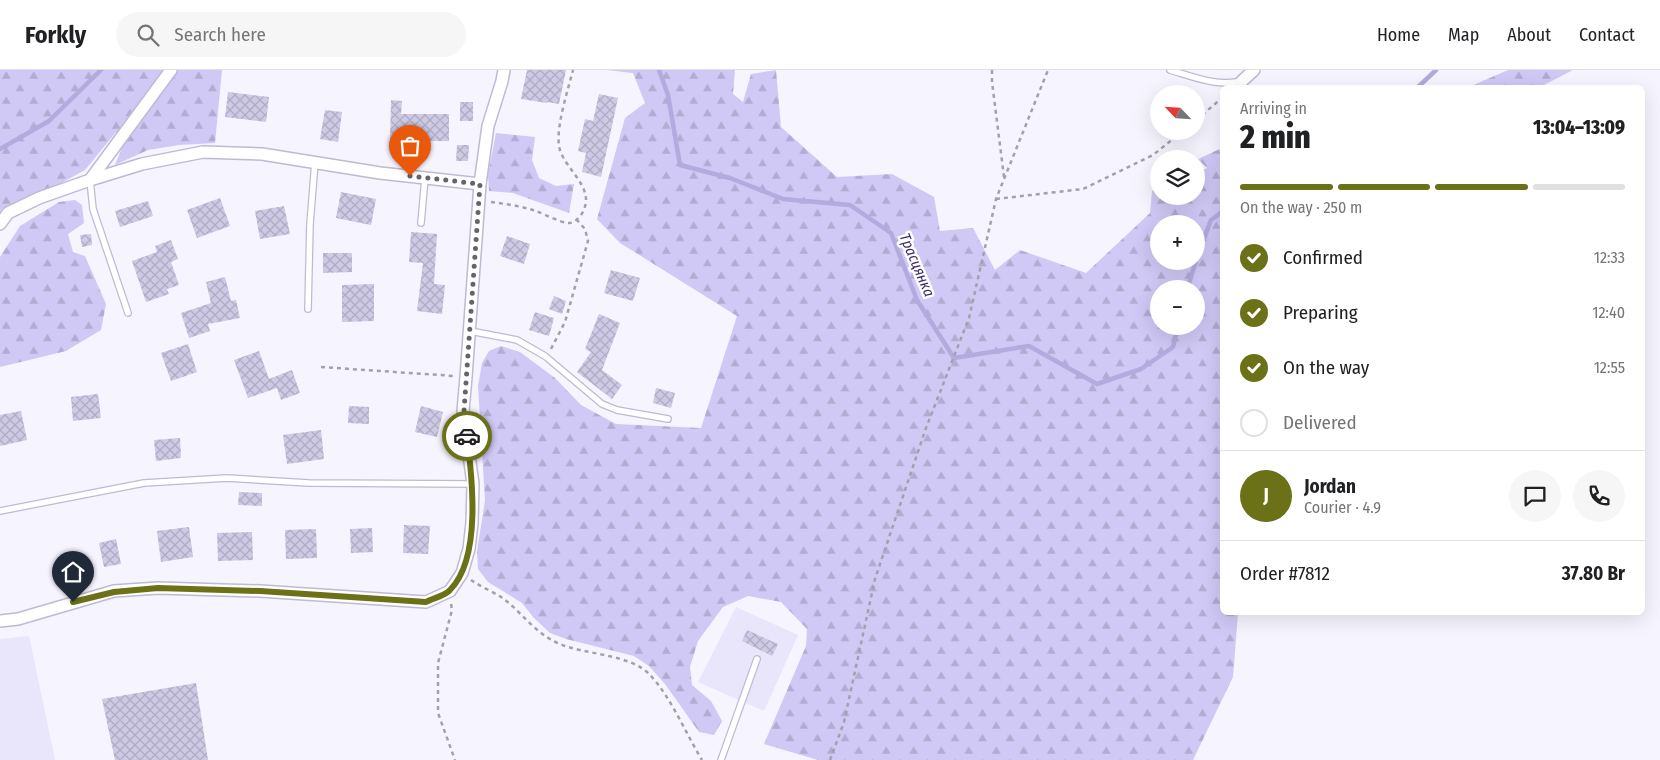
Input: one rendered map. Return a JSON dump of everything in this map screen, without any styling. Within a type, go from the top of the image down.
[{"type":"street","points":[[90,180],[170,70]]},
{"type":"street","points":[[0,621],[18,619],[114,592],[158,588],[260,591],[426,602],[450,591],[462,573],[470,540],[472,484],[464,411],[466,377],[480,184],[488,126],[504,70]]},
{"type":"street","points":[[1242,81],[1254,70]]},
{"type":"street","points":[[0,224],[8,213],[39,198],[142,164],[203,152],[262,154],[424,178],[480,184]]},
{"type":"lane","points":[[1170,70],[1216,83],[1230,84],[1242,81]]},
{"type":"lane","points":[[308,308],[310,224],[315,162]]},
{"type":"lane","points":[[421,223],[424,178]]},
{"type":"lane","points":[[90,180],[93,209],[128,313]]},
{"type":"lane","points":[[470,331],[517,340],[545,356],[602,404],[617,410],[668,419]]},
{"type":"lane","points":[[0,511],[144,483],[227,478],[309,483],[472,484]]},
{"type":"lane","points":[[722,760],[757,659]]},
{"type":"path","points":[[479,202],[508,204],[534,210],[568,223],[577,220],[583,212],[586,202],[583,187],[565,161],[559,146],[560,126],[573,70]]},
{"type":"path","points":[[992,70],[1004,179]]},
{"type":"path","points":[[830,760],[844,722],[875,578],[926,428],[969,318],[996,199],[1048,70]]},
{"type":"path","points":[[1205,112],[1220,100]]},
{"type":"path","points":[[996,199],[1083,189],[1153,155],[1172,140]]},
{"type":"path","points":[[545,356],[555,343],[565,322],[588,241],[585,230],[577,220]]},
{"type":"path","points":[[321,367],[466,377]]},
{"type":"path","points":[[462,573],[503,599],[536,629],[560,644],[632,663],[650,674],[670,702],[702,760]]},
{"type":"path","points":[[450,591],[452,610],[438,663],[438,713],[455,760]]},
{"type":"shaded area","points":[[736,607],[798,635],[764,711],[698,682]]},
{"type":"shaded area","points":[[29,636],[55,760],[0,760],[0,639]]},
{"type":"green space","points":[[0,70],[222,70],[215,143],[179,145],[148,150],[115,165],[125,140],[116,132],[85,170],[54,187],[2,209],[0,212]]},
{"type":"green space","points":[[607,70],[735,70],[733,94],[743,102],[751,74],[776,70],[781,127],[837,177],[892,174],[934,197],[940,231],[973,228],[995,270],[1020,250],[1086,273],[1150,213],[1151,205],[1205,205],[1205,169],[1207,168],[1205,166],[1205,156],[1220,149],[1220,615],[1238,615],[1233,677],[1193,760],[818,760],[764,744],[806,646],[807,629],[781,602],[748,596],[723,607],[698,641],[690,667],[692,685],[711,701],[722,721],[714,735],[699,732],[665,684],[649,666],[634,656],[566,639],[550,633],[522,603],[488,582],[478,569],[477,552],[485,500],[478,386],[482,363],[489,351],[501,346],[520,352],[555,378],[581,405],[616,424],[701,428],[737,316],[620,243],[597,219],[625,118],[645,103],[633,73]]},
{"type":"green space","points":[[1508,70],[1573,70],[1544,85],[1474,85]]},
{"type":"green space","points":[[496,133],[535,137],[532,160],[539,178],[556,186],[574,184],[569,213],[513,193],[489,191],[488,174]]},
{"type":"green space","points":[[75,200],[82,205],[84,223],[68,234],[73,252],[85,256],[106,304],[101,330],[66,351],[0,367],[0,257],[20,226],[59,202]]},
{"type":"building","points":[[527,70],[566,70],[559,104],[521,99]]},
{"type":"building","points":[[228,92],[269,97],[266,122],[225,117]]},
{"type":"building","points":[[599,94],[618,98],[601,177],[582,172],[586,153],[578,151],[585,119],[593,121]]},
{"type":"building","points":[[391,100],[402,101],[401,114],[449,114],[449,141],[390,141]]},
{"type":"building","points":[[460,102],[473,102],[473,121],[460,121]]},
{"type":"building","points":[[325,110],[342,112],[338,142],[320,139]]},
{"type":"building","points":[[457,145],[469,145],[468,161],[456,161]]},
{"type":"building","points":[[341,192],[376,199],[371,225],[336,218]]},
{"type":"building","points":[[220,198],[230,226],[197,238],[187,210]]},
{"type":"building","points":[[148,201],[153,216],[120,227],[115,211]]},
{"type":"building","points":[[284,206],[290,234],[260,239],[255,211]]},
{"type":"building","points":[[411,232],[437,234],[434,284],[445,285],[442,314],[417,311],[423,263],[409,262]]},
{"type":"building","points":[[91,234],[92,245],[82,247],[80,235]]},
{"type":"building","points":[[507,236],[530,244],[524,264],[500,256]]},
{"type":"building","points":[[171,240],[178,259],[171,262],[179,285],[167,289],[169,294],[146,302],[132,261],[157,252],[155,246]]},
{"type":"building","points":[[323,253],[352,253],[352,272],[323,273]]},
{"type":"building","points":[[611,270],[640,278],[633,301],[604,293]]},
{"type":"building","points":[[225,277],[231,301],[236,300],[240,318],[208,324],[210,331],[189,338],[181,313],[211,303],[206,282]]},
{"type":"building","points":[[374,284],[374,321],[342,322],[342,285]]},
{"type":"building","points":[[554,296],[566,301],[562,314],[549,309]]},
{"type":"building","points":[[535,312],[554,318],[549,336],[529,330]]},
{"type":"building","points":[[599,314],[620,323],[602,370],[622,385],[612,399],[577,372],[591,352],[585,349]]},
{"type":"building","points":[[188,344],[197,372],[171,381],[161,353]]},
{"type":"building","points":[[259,351],[269,379],[292,370],[300,393],[281,400],[277,388],[248,398],[234,360]]},
{"type":"building","points":[[656,388],[675,393],[671,408],[653,403]]},
{"type":"building","points":[[98,394],[101,418],[73,421],[71,397]]},
{"type":"building","points":[[349,406],[369,407],[369,424],[348,423]]},
{"type":"building","points":[[421,406],[443,412],[437,437],[415,432]]},
{"type":"building","points":[[21,411],[27,440],[0,446],[0,415]]},
{"type":"building","points":[[321,430],[324,459],[287,464],[283,435]]},
{"type":"building","points":[[180,438],[181,458],[156,461],[154,440]]},
{"type":"building","points":[[239,492],[262,493],[262,506],[238,505]]},
{"type":"building","points":[[404,525],[430,526],[428,554],[403,553]]},
{"type":"building","points":[[189,527],[193,557],[161,562],[157,531]]},
{"type":"building","points":[[372,528],[373,552],[351,553],[350,529]]},
{"type":"building","points":[[316,529],[317,558],[286,559],[285,530]]},
{"type":"building","points":[[252,532],[253,560],[218,561],[217,533]]},
{"type":"building","points":[[116,539],[121,564],[104,567],[99,543]]},
{"type":"building","points":[[747,630],[778,644],[772,656],[742,641]]},
{"type":"building","points":[[196,683],[208,760],[115,760],[102,699]]},
{"type":"waterway","name":"Трасцянка","points":[[0,149],[49,121],[101,70]]},
{"type":"waterway","name":"Трасцянка","points":[[659,70],[668,95],[680,165],[730,178],[783,199],[850,205],[891,233],[917,300],[954,358],[1029,346],[1097,384],[1141,369],[1173,347],[1176,335]]},
{"type":"waterway","name":"Трасцянка","points":[[1420,85],[1436,70]]},
{"type":"waterway","name":"Трасцянка","points":[[1205,236],[1211,220],[1220,213]]},
{"type":"waterway","name":"Трасцянка","points":[[1190,280],[1193,270]]},
{"type":"way so far","points":[[410,176],[480,184],[464,411],[467,436]]},
{"type":"route","points":[[73,602],[114,592],[158,588],[260,591],[426,602],[450,591],[462,573],[469,549],[472,523],[472,484],[467,436]]}]
